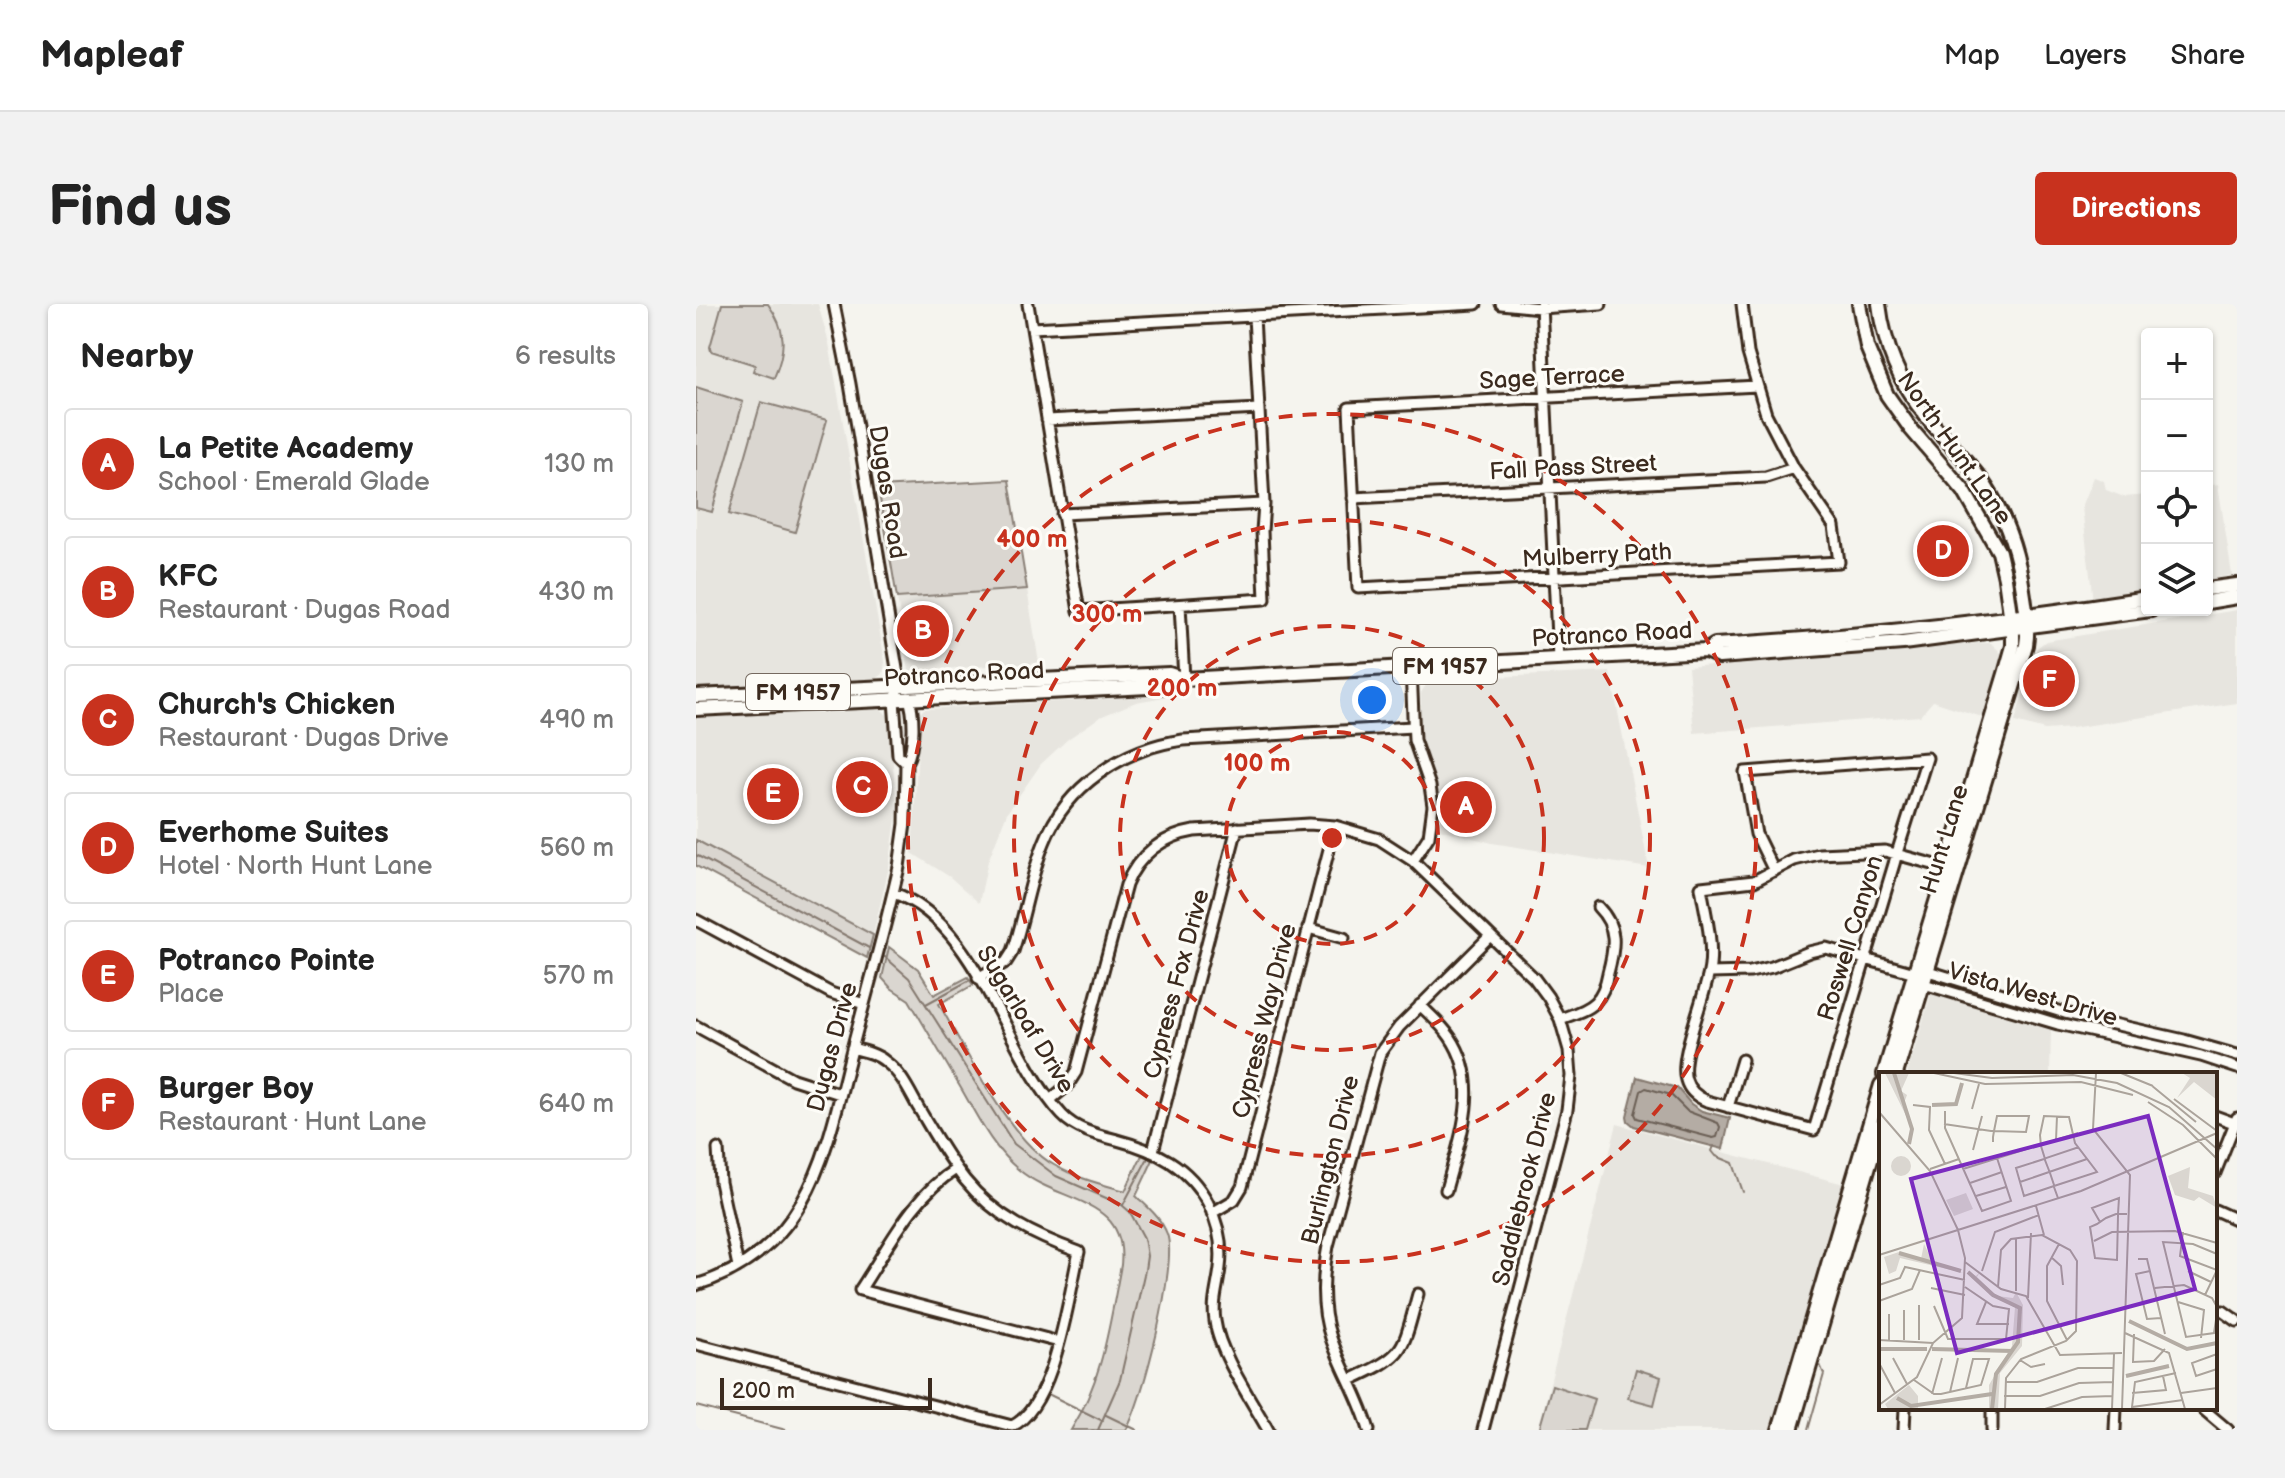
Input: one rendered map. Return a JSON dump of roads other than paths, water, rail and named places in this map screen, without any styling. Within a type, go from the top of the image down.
[{"type":"main road","name":"North Hunt Lane","points":[[1859,304],[1871,357],[1892,404],[1957,482],[1987,529],[2003,568],[2012,624]]},
{"type":"main road","name":"North Hunt Lane","points":[[1879,304],[1889,350],[1910,394],[1970,466],[1996,504],[2017,556],[2027,622]]},
{"type":"main road","points":[[1892,404],[1910,394]]},
{"type":"main road","points":[[2213,588],[2237,585]]},
{"type":"main road","points":[[2213,596],[2219,593],[2221,587]]},
{"type":"main road","points":[[2213,599],[2237,597]]},
{"type":"main road","name":"Potranco Road","points":[[2027,622],[2141,599]]},
{"type":"main road","name":"Potranco Road","points":[[696,696],[1169,674],[1184,679],[1706,651],[1719,657],[1739,656],[1830,650],[1903,637],[2141,611]]},
{"type":"main road","name":"Hunt Lane","points":[[1885,1072],[1922,976],[1988,770],[2026,645],[2027,622]]},
{"type":"main road","name":"Hunt Lane","points":[[1897,1072],[1947,868],[2012,650],[2012,624]]},
{"type":"main road","name":"Potranco Road","points":[[1706,651],[1715,645],[1887,632],[1903,637]]},
{"type":"main road","points":[[1830,650],[1836,642],[1868,639],[1887,632]]},
{"type":"main road","points":[[1739,656],[1739,651],[1743,649],[1793,645],[1817,638]]},
{"type":"main road","name":"Potranco Road","points":[[696,709],[1169,686],[1184,679]]},
{"type":"main road","points":[[1988,770],[1985,764],[1997,722],[1992,717]]},
{"type":"main road","points":[[1779,1430],[1790,1411],[1879,1093]]},
{"type":"main road","points":[[1838,1247],[1879,1131]]},
{"type":"main road","points":[[1790,1411],[1791,1430]]},
{"type":"street","name":"Dugas Road","points":[[834,304],[900,687]]},
{"type":"street","points":[[1028,304],[1079,611],[1265,599],[1264,504],[1254,316]]},
{"type":"street","points":[[1032,328],[1254,316],[1348,307],[1476,304]]},
{"type":"street","points":[[1501,304],[1601,304]]},
{"type":"street","points":[[1742,304],[1757,386],[1772,427],[1794,468]]},
{"type":"street","points":[[1540,306],[1558,659]]},
{"type":"street","name":"Sage Terrace","points":[[1353,498],[1349,408],[1757,386]]},
{"type":"street","points":[[1047,420],[1259,409]]},
{"type":"street","name":"Fall Pass Street","points":[[1353,498],[1766,477],[1794,468]]},
{"type":"street","name":"Mulberry Path","points":[[1353,498],[1358,588],[1839,562],[1834,526],[1794,468]]},
{"type":"street","points":[[1062,514],[1264,504]]},
{"type":"street","points":[[1180,605],[1184,679]]},
{"type":"street","points":[[1411,668],[1416,751],[1431,789],[1433,809],[1428,839],[1413,861]]},
{"type":"street","points":[[900,687],[910,699]]},
{"type":"street","name":"Dugas Drive","points":[[900,687],[894,700],[898,755],[906,763]]},
{"type":"street","name":"Dugas Drive","points":[[696,1285],[738,1266],[777,1236],[805,1199],[822,1162],[893,893],[905,824],[910,699]]},
{"type":"street","points":[[978,978],[1006,962],[1013,951],[1039,855],[1055,821],[1084,786],[1121,759],[1142,750],[1183,740],[1413,727]]},
{"type":"street","name":"Roswell Canyon","points":[[1728,1107],[1814,1130],[1927,758],[1745,772],[1756,834],[1774,871]]},
{"type":"street","name":"Saddlebrook Drive","points":[[1050,1100],[1069,1085],[1078,1067],[1124,892],[1135,866],[1153,848],[1174,836],[1194,831],[1309,824],[1335,826],[1379,839],[1413,861],[1534,978],[1560,1019],[1571,1059],[1570,1093],[1483,1430]]},
{"type":"street","name":"Cypress Way Drive","points":[[1212,1213],[1234,1200],[1242,1187],[1335,826]]},
{"type":"street","name":"Cypress Fox Drive","points":[[1153,1151],[1237,828]]},
{"type":"street","points":[[1742,1060],[1728,1107],[1697,1096],[1689,1088],[1685,1063],[1709,973],[1710,946],[1701,887],[1743,883],[1794,860],[1819,854],[1874,850],[1897,853],[1947,868]]},
{"type":"street","name":"Sugarloaf Drive","points":[[893,893],[916,903],[944,926],[1050,1100],[1069,1121],[1084,1130],[1153,1151],[1189,1177],[1204,1196],[1220,1238],[1221,1255],[1213,1302],[1216,1330],[1268,1430]]},
{"type":"street","points":[[1560,1019],[1589,1007],[1605,987],[1615,940],[1609,922],[1598,907]]},
{"type":"street","points":[[696,920],[831,993],[864,1004]]},
{"type":"street","points":[[1308,928],[1344,938]]},
{"type":"street","name":"Burlington Drive","points":[[1369,1430],[1326,1319],[1323,1297],[1325,1263],[1377,1061],[1392,1035],[1490,936]]},
{"type":"street","points":[[1709,973],[1750,972],[1820,949],[1832,949],[1922,976]]},
{"type":"street","name":"Vista West Drive","points":[[1922,976],[1959,980],[2094,1021],[2237,1055]]},
{"type":"street","name":"Vista West Drive","points":[[1922,976],[1955,993],[2091,1033],[2201,1056],[2237,1068]]},
{"type":"street","points":[[1955,993],[1959,980]]},
{"type":"street","points":[[1420,1005],[1451,1038],[1461,1056],[1466,1077],[1467,1108],[1446,1190]]},
{"type":"street","points":[[2091,1033],[2094,1021]]},
{"type":"street","points":[[696,1026],[793,1079],[840,1094]]},
{"type":"street","points":[[696,1344],[1012,1426],[1024,1418],[1041,1392],[1052,1368],[1079,1252],[1043,1239],[1002,1215],[956,1169],[900,1076],[881,1058],[852,1048]]},
{"type":"street","points":[[2217,1168],[2236,1122]]},
{"type":"street","points":[[718,1149],[720,1182],[738,1266]]},
{"type":"street","points":[[956,1169],[923,1196],[860,1290],[1059,1342]]},
{"type":"street","points":[[2217,1211],[2237,1220]]},
{"type":"street","points":[[1350,1380],[1378,1368],[1398,1353],[1405,1341],[1418,1294]]},
{"type":"street","points":[[2223,1311],[2237,1321]]},
{"type":"street","points":[[1904,1430],[1905,1410]]},
{"type":"street","points":[[2115,1430],[2116,1410]]},
{"type":"street","points":[[2204,1410],[2228,1430]]},
{"type":"water","points":[[1637,1077],[1677,1088],[1702,1111],[1730,1118],[1723,1149],[1634,1126],[1628,1121]]},
{"type":"waterway","points":[[696,855],[869,948]]},
{"type":"waterway","points":[[885,957],[909,978],[1014,1144],[1056,1176],[1122,1205],[1130,1212],[1144,1238],[1147,1256],[1145,1270],[1120,1380],[1098,1430]]},
{"type":"waterway","points":[[926,1004],[970,980]]},
{"type":"waterway","points":[[1714,1146],[1712,1151],[1716,1156],[1733,1163],[1743,1192]]},
{"type":"waterway","points":[[1123,1205],[1149,1156]]},
{"type":"waterway","points":[[1808,1430],[1824,1374],[1820,1365]]},
{"type":"waterway","points":[[1048,1394],[1103,1421]]},
{"type":"waterway","points":[[696,1406],[786,1430]]},
{"type":"waterway","points":[[1106,1415],[1137,1430]]},
{"type":"place","name":"Everhome Suites","points":[[1943,551]]},
{"type":"place","name":"KFC","points":[[923,631]]},
{"type":"place","name":"Burger Boy","points":[[2049,681]]},
{"type":"place","name":"Church's Chicken","points":[[862,787]]},
{"type":"place","name":"Potranco Pointe","points":[[773,794]]},
{"type":"place","name":"La Petite Academy","points":[[1466,807]]}]
